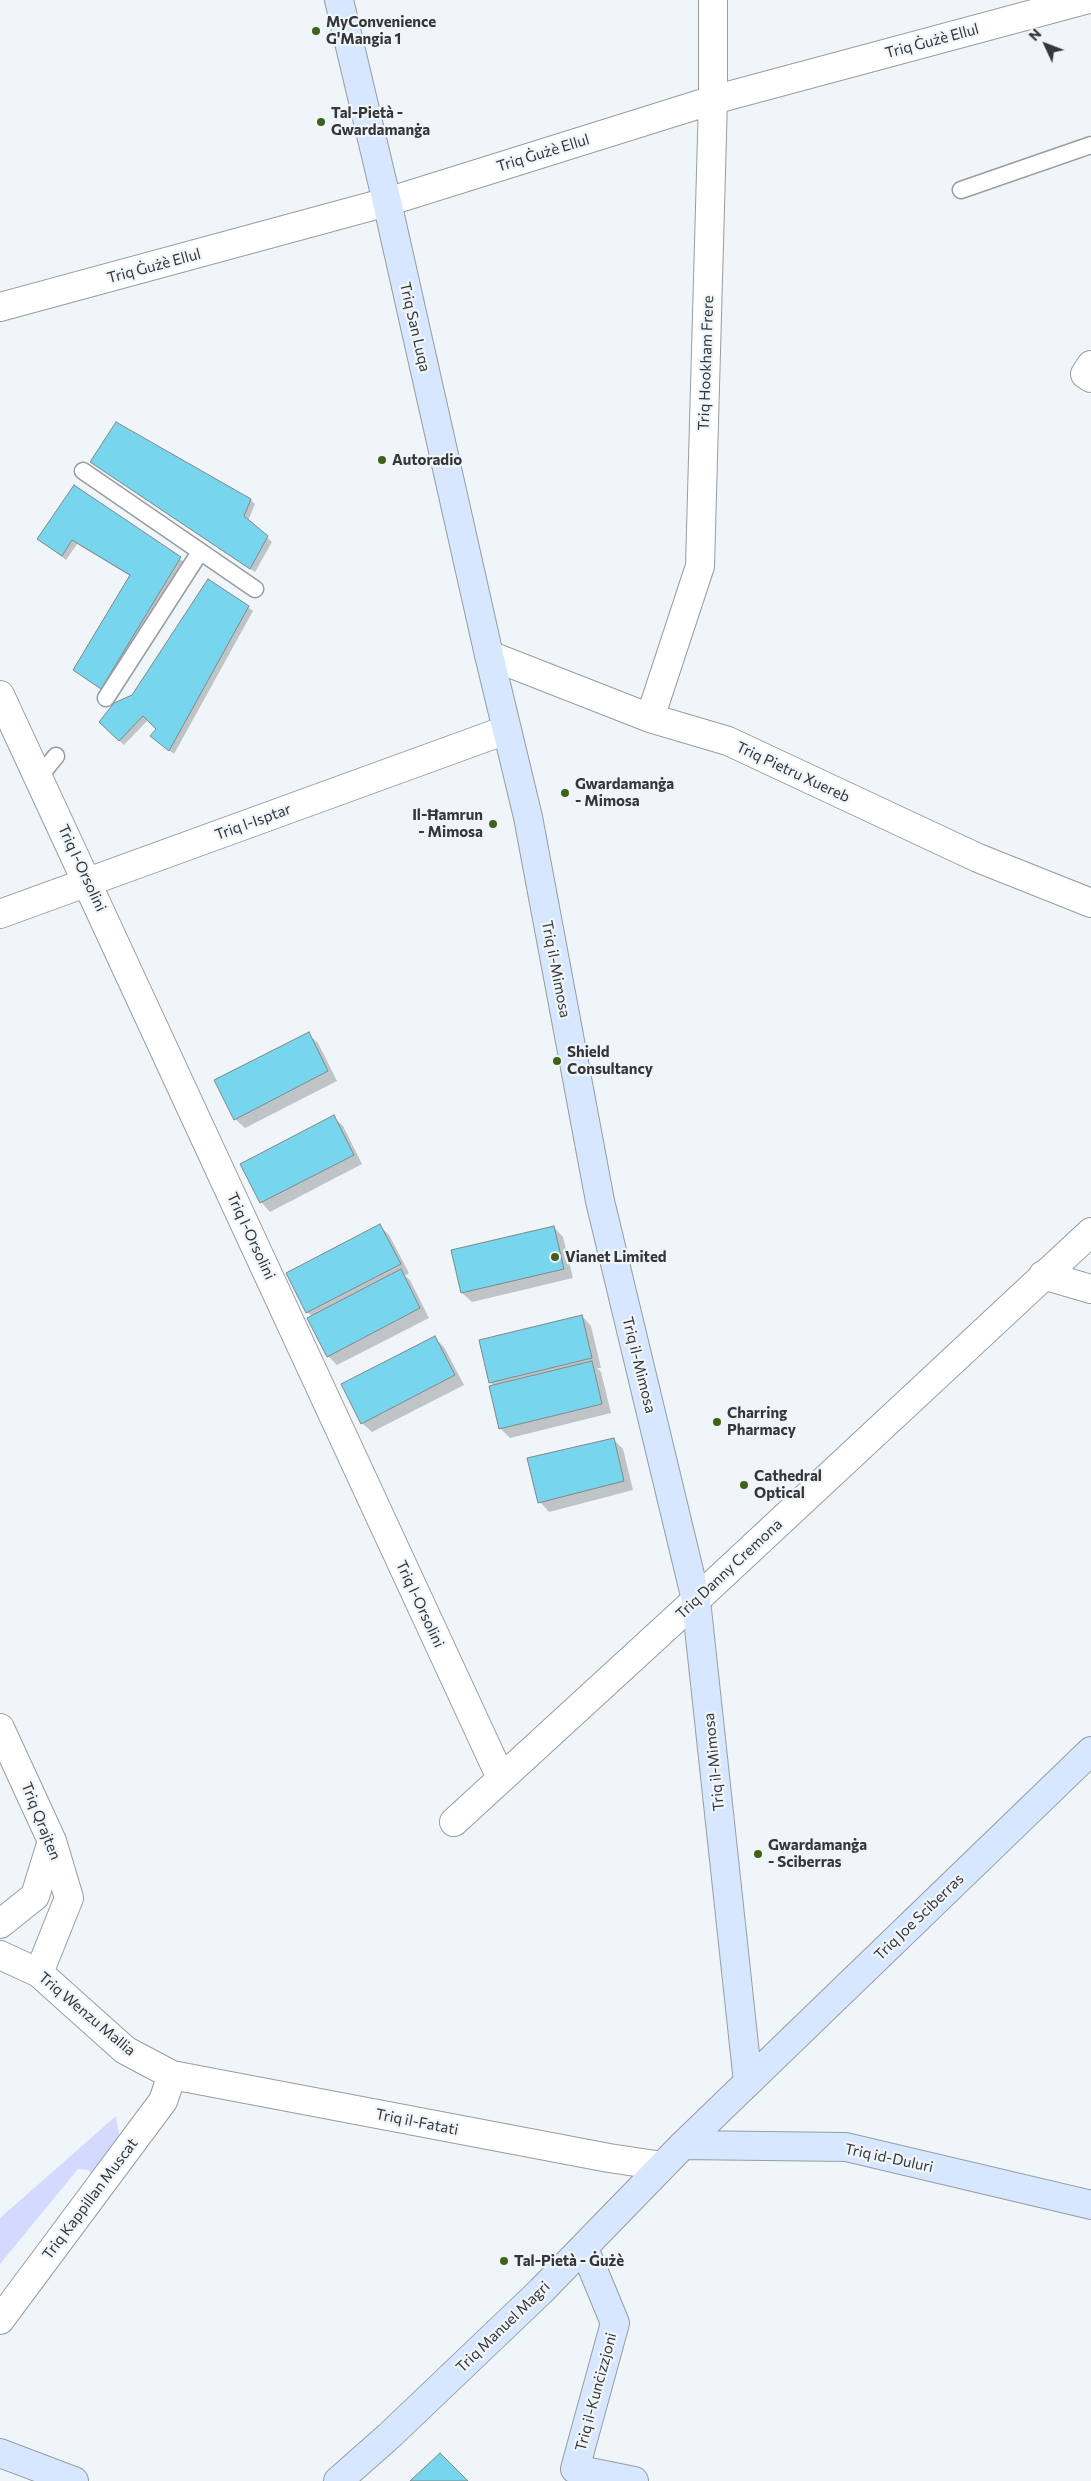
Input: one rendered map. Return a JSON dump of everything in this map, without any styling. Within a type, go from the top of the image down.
[{"type":"street","name":"Triq San Luqa","points":[[339,0],[387,202],[488,655]]},
{"type":"street","name":"Triq Hookham Frere","points":[[650,718],[700,566],[713,100],[713,0]]},
{"type":"street","name":"Triq Ġużè Ellul","points":[[0,307],[387,202],[713,100],[1085,0]]},
{"type":"street","name":"Triq Pietru Xuereb","points":[[488,655],[650,718],[728,741],[978,858],[1091,904]]},
{"type":"street","name":"Triq il-Mimosa","points":[[488,655],[528,817],[600,1201],[696,1600],[748,2082]]},
{"type":"street","name":"Triq l-Orsolini","points":[[0,694],[47,767],[88,881],[501,1778]]},
{"type":"street","name":"Triq l-Isptar","points":[[0,914],[506,730]]},
{"type":"street","name":"Triq Danny Cremona","points":[[454,1822],[696,1600],[1091,1232]]},
{"type":"street","points":[[1043,1275],[1091,1289]]},
{"type":"street","name":"Triq Qrajten","points":[[0,1728],[52,1840],[69,1898],[39,1973]]},
{"type":"street","name":"Triq Joe Sciberras","points":[[748,2082],[1091,1751]]},
{"type":"street","points":[[0,1924],[35,1896],[52,1840]]},
{"type":"street","name":"Triq Wenzu Mallia","points":[[0,1954],[39,1973],[125,2050],[172,2075]]},
{"type":"street","name":"Triq il-Fatati","points":[[172,2075],[609,2158],[662,2166]]},
{"type":"street","name":"Triq Kappillan Muscat","points":[[0,2320],[163,2101],[172,2075]]},
{"type":"street","name":"Triq Manuel Magri","points":[[338,2481],[389,2436],[584,2248],[662,2166],[748,2082]]},
{"type":"street","name":"Triq id-Duluri","points":[[683,2145],[846,2147],[1091,2205]]},
{"type":"street","name":"Triq il-Kunċizzjoni","points":[[574,2475],[615,2323],[584,2248]]},
{"type":"street","points":[[0,2453],[74,2481]]},
{"type":"street","points":[[574,2475],[634,2481]]},
{"type":"lane","points":[[961,190],[1091,145]]},
{"type":"lane","points":[[83,471],[255,589]]},
{"type":"lane","points":[[106,698],[200,552]]},
{"type":"shaded area","points":[[116,2116],[120,2140],[96,2177],[88,2170],[78,2169],[0,2264],[0,2218]]},
{"type":"building","points":[[116,422],[251,499],[244,516],[268,536],[250,569],[90,462]]},
{"type":"building","points":[[74,485],[181,557],[101,689],[73,670],[130,575],[72,540],[62,556],[37,539]]},
{"type":"building","points":[[208,579],[249,606],[169,751],[150,736],[156,729],[143,716],[119,741],[99,722],[114,703],[132,695]]},
{"type":"building","points":[[309,1032],[328,1071],[234,1120],[214,1080]]},
{"type":"building","points":[[334,1115],[354,1155],[260,1203],[240,1164]]},
{"type":"building","points":[[380,1224],[401,1264],[306,1313],[286,1273]]},
{"type":"building","points":[[554,1226],[564,1269],[461,1293],[451,1250]]},
{"type":"building","points":[[401,1269],[420,1308],[327,1357],[307,1318]]},
{"type":"building","points":[[582,1315],[592,1358],[489,1383],[479,1340]]},
{"type":"building","points":[[435,1336],[455,1375],[361,1424],[341,1384]]},
{"type":"building","points":[[592,1361],[602,1404],[499,1429],[489,1386]]},
{"type":"building","points":[[614,1438],[624,1481],[538,1503],[527,1458]]},
{"type":"building","points":[[440,2453],[468,2481],[410,2481]]},
{"type":"place","name":"MyConvenience G'Mangia 1","points":[[316,31]]},
{"type":"place","name":"Tal-Pietà - Gwardamanġa","points":[[321,122]]},
{"type":"place","name":"Autoradio","points":[[382,460]]},
{"type":"place","name":"Gwardamanġa - Mimosa","points":[[565,793]]},
{"type":"place","name":"Il-Ħamrun - Mimosa","points":[[493,824]]},
{"type":"place","name":"Shield Consultancy","points":[[557,1061]]},
{"type":"place","name":"Vianet Limited","points":[[555,1257]]},
{"type":"place","name":"Charring Pharmacy","points":[[717,1422]]},
{"type":"place","name":"Cathedral Optical","points":[[744,1485]]},
{"type":"place","name":"Gwardamanġa - Sciberras","points":[[758,1854]]},
{"type":"place","name":"Tal-Pietà - Ġużè","points":[[504,2261]]}]
